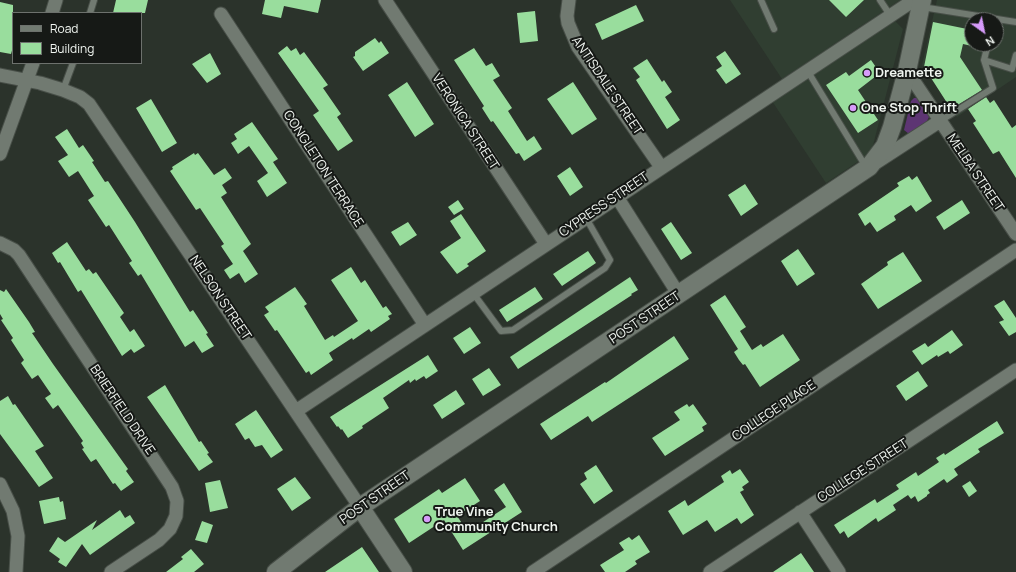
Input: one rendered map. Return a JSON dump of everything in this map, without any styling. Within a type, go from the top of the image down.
[{"type":"main road","name":"POST STREET","points":[[276,572],[360,507],[868,168],[885,146],[907,71],[919,2]]},
{"type":"main road","name":"NELSON STREET","points":[[360,507],[403,572]]},
{"type":"street","points":[[52,12],[56,0]]},
{"type":"street","name":"VERONICA STREET","points":[[385,0],[546,244]]},
{"type":"street","name":"ANTISDALE STREET","points":[[569,0],[567,16],[568,23],[578,47],[661,167]]},
{"type":"street","name":"CYPRESS STREET","points":[[296,411],[890,15],[919,2]]},
{"type":"street","name":"CONGLETON TERRACE","points":[[221,14],[426,325]]},
{"type":"street","points":[[0,154],[33,64]]},
{"type":"street","name":"MELBA STREET","points":[[907,71],[1016,234]]},
{"type":"street","name":"NELSON STREET","points":[[0,75],[27,80],[63,90],[80,97],[89,104],[360,507]]},
{"type":"street","points":[[868,168],[940,121]]},
{"type":"street","points":[[616,197],[679,295]]},
{"type":"street","name":"BRIERFIELD DRIVE","points":[[0,243],[8,246],[19,255],[172,487],[176,501],[176,516],[170,529],[159,540],[111,572]]},
{"type":"street","name":"COLLEGE PLACE","points":[[533,572],[1016,250]]},
{"type":"street","name":"COLLEGE STREET","points":[[710,572],[1016,370]]},
{"type":"street","points":[[0,484],[13,511],[18,536],[16,572]]},
{"type":"street","points":[[800,512],[839,572]]},
{"type":"lane","points":[[90,12],[94,0]]},
{"type":"lane","points":[[761,0],[774,29]]},
{"type":"lane","points":[[880,0],[890,15]]},
{"type":"lane","points":[[919,2],[964,12]]},
{"type":"lane","points":[[1004,20],[1016,22]]},
{"type":"lane","points":[[940,121],[993,88],[984,60],[986,52]]},
{"type":"lane","points":[[984,60],[1012,69],[1016,55]]},
{"type":"lane","points":[[63,90],[72,64]]},
{"type":"lane","points":[[807,70],[868,168]]},
{"type":"lane","points":[[473,293],[501,330],[514,330],[605,268],[610,260],[585,218]]},
{"type":"shaded area","points":[[730,0],[900,0],[782,79]]},
{"type":"shaded area","points":[[937,0],[1016,0],[1016,77],[957,117],[922,65]]},
{"type":"shaded area","points":[[893,19],[903,29],[871,153],[826,183],[772,101]]},
{"type":"shaded area","points":[[914,98],[919,98],[928,111],[929,117],[925,125],[909,134],[904,130],[911,101]]},
{"type":"building","points":[[116,0],[148,0],[145,13],[113,12]]},
{"type":"building","points":[[265,0],[321,0],[318,13],[284,6],[281,18],[262,14]]},
{"type":"building","points":[[829,0],[864,0],[846,17]]},
{"type":"building","points":[[0,2],[13,5],[13,12],[11,54],[0,52]]},
{"type":"building","points":[[636,5],[644,21],[602,40],[595,24]]},
{"type":"building","points":[[535,11],[538,41],[520,43],[517,13]]},
{"type":"building","points":[[933,22],[964,28],[964,44],[960,57],[982,90],[951,109],[924,67]]},
{"type":"building","points":[[375,38],[379,43],[381,41],[389,53],[363,71],[353,57],[355,56],[355,52]]},
{"type":"building","points":[[287,46],[291,51],[296,48],[300,55],[304,52],[328,85],[323,88],[341,114],[337,117],[353,141],[338,151],[313,115],[319,111],[278,53]]},
{"type":"building","points":[[474,48],[486,66],[492,63],[500,76],[493,80],[512,108],[508,111],[527,141],[534,136],[542,149],[524,161],[519,153],[516,154],[493,121],[491,122],[482,108],[484,106],[454,60]]},
{"type":"building","points":[[725,51],[741,74],[726,84],[716,70],[722,66],[716,57]]},
{"type":"building","points":[[210,53],[221,74],[207,83],[192,64]]},
{"type":"building","points":[[647,59],[662,82],[664,80],[672,92],[665,97],[680,120],[667,129],[636,80],[640,77],[633,68]]},
{"type":"building","points":[[871,60],[880,73],[858,90],[878,120],[858,133],[826,85],[846,72],[849,76]]},
{"type":"building","points":[[407,82],[434,124],[415,137],[388,95]]},
{"type":"building","points":[[573,82],[597,119],[572,135],[547,99]]},
{"type":"building","points":[[986,97],[990,103],[994,100],[1012,128],[1016,125],[1016,178],[999,151],[993,154],[973,123],[976,121],[968,109]]},
{"type":"building","points":[[151,99],[177,143],[162,152],[136,108]]},
{"type":"building","points":[[252,122],[278,159],[273,162],[287,183],[267,197],[257,181],[268,173],[249,146],[238,154],[231,143],[237,139],[234,134]]},
{"type":"building","points":[[67,129],[79,148],[83,145],[94,161],[92,162],[105,182],[108,181],[190,312],[193,310],[208,333],[206,334],[214,346],[202,353],[194,341],[185,347],[141,274],[138,276],[129,263],[132,261],[109,225],[106,227],[88,200],[94,196],[78,171],[69,177],[58,161],[68,155],[55,137]]},
{"type":"building","points":[[194,153],[195,155],[198,153],[214,175],[225,168],[232,178],[222,185],[227,193],[221,197],[251,244],[243,251],[258,274],[245,283],[239,273],[230,279],[224,270],[233,264],[221,246],[224,244],[200,208],[196,210],[170,171],[173,169],[172,167]]},
{"type":"building","points":[[570,167],[583,187],[570,196],[557,176]]},
{"type":"building","points":[[909,176],[912,180],[917,176],[932,201],[916,212],[911,205],[894,216],[896,220],[877,232],[870,222],[865,226],[858,214],[899,186],[897,183]]},
{"type":"building","points":[[745,184],[758,204],[741,216],[728,195]]},
{"type":"building","points":[[458,200],[464,209],[454,215],[448,207]]},
{"type":"building","points":[[962,200],[970,213],[944,230],[936,217]]},
{"type":"building","points":[[461,214],[486,251],[467,264],[469,266],[457,274],[440,252],[461,238],[450,221]]},
{"type":"building","points":[[408,222],[417,235],[400,246],[391,232]]},
{"type":"building","points":[[671,222],[692,253],[681,260],[661,229]]},
{"type":"building","points":[[67,242],[86,271],[89,269],[93,274],[96,272],[124,313],[120,317],[130,332],[134,329],[145,346],[134,353],[131,349],[122,356],[81,290],[78,292],[60,262],[58,263],[52,253]]},
{"type":"building","points":[[798,249],[815,274],[797,286],[781,261]]},
{"type":"building","points":[[588,251],[596,263],[562,286],[553,274]]},
{"type":"building","points":[[903,252],[922,281],[878,309],[861,284],[888,265],[887,262]]},
{"type":"building","points":[[351,267],[361,283],[365,280],[383,308],[386,306],[392,314],[388,316],[390,319],[371,332],[369,329],[353,340],[352,338],[329,353],[333,360],[311,375],[309,371],[306,373],[277,330],[275,331],[264,315],[269,312],[265,307],[295,287],[307,304],[304,306],[325,340],[333,335],[334,337],[358,321],[331,280]]},
{"type":"building","points":[[630,277],[638,290],[631,294],[632,295],[518,369],[510,357]]},
{"type":"building","points":[[535,287],[543,299],[507,322],[499,310]]},
{"type":"building","points":[[6,289],[29,322],[35,332],[32,333],[53,364],[128,469],[126,471],[134,482],[121,491],[115,483],[113,484],[96,459],[91,462],[82,449],[84,448],[81,443],[83,441],[58,405],[53,409],[45,398],[51,394],[38,375],[32,379],[21,363],[24,360],[11,340],[13,338],[1,320],[3,319],[0,314],[0,290],[4,292]]},
{"type":"building","points":[[725,295],[746,327],[740,331],[752,350],[761,344],[763,347],[783,334],[800,360],[760,387],[745,364],[743,365],[734,352],[738,349],[710,305]]},
{"type":"building","points":[[1004,300],[1016,318],[1016,332],[1009,336],[999,322],[1004,320],[994,306]]},
{"type":"building","points":[[470,327],[481,343],[464,354],[453,338]]},
{"type":"building","points":[[952,330],[963,345],[950,354],[948,351],[938,357],[937,355],[922,365],[912,351],[925,343],[928,347]]},
{"type":"building","points":[[674,336],[689,359],[592,422],[588,416],[551,440],[540,424],[605,382],[606,383]]},
{"type":"building","points":[[428,355],[438,371],[426,379],[424,376],[416,381],[415,379],[410,383],[409,380],[383,398],[389,408],[362,426],[363,428],[348,438],[342,429],[341,430],[338,426],[337,427],[330,417]]},
{"type":"building","points":[[489,368],[501,385],[483,396],[472,379]]},
{"type":"building","points":[[918,371],[928,386],[906,401],[896,386]]},
{"type":"building","points":[[165,385],[199,442],[201,441],[209,453],[207,454],[213,462],[199,471],[147,397]]},
{"type":"building","points":[[456,390],[465,404],[442,419],[433,405]]},
{"type":"building","points":[[8,396],[13,405],[15,404],[44,446],[35,451],[53,478],[39,487],[0,434],[0,401]]},
{"type":"building","points":[[687,404],[689,407],[693,404],[707,424],[702,427],[704,431],[665,456],[652,438],[680,420],[674,412]]},
{"type":"building","points":[[256,410],[283,450],[271,458],[262,445],[255,447],[249,438],[245,440],[235,424]]},
{"type":"building","points":[[997,421],[1004,433],[978,449],[980,452],[954,469],[958,475],[947,483],[944,479],[928,490],[930,493],[918,502],[915,496],[911,499],[908,495],[893,505],[896,510],[878,522],[876,518],[848,538],[844,531],[840,534],[834,525],[875,499],[877,503],[899,489],[896,485],[916,472],[918,476],[939,462],[936,458],[944,453],[945,455]]},
{"type":"building","points":[[596,465],[613,491],[594,504],[580,484],[587,479],[584,473]]},
{"type":"building","points":[[740,469],[749,482],[742,487],[744,490],[740,492],[754,515],[741,524],[737,518],[715,532],[707,520],[683,535],[668,511],[685,500],[688,506],[724,482],[721,476],[730,470],[732,474]]},
{"type":"building","points":[[295,477],[311,498],[292,511],[277,489]]},
{"type":"building","name":"True Vine Community Church","points":[[465,478],[480,501],[457,516],[468,532],[506,507],[494,490],[504,483],[522,512],[463,550],[444,520],[409,543],[394,519],[439,489],[442,493]]},
{"type":"building","points":[[220,480],[228,508],[210,512],[205,483]]},
{"type":"building","points":[[970,481],[977,491],[969,497],[962,486]]},
{"type":"building","points":[[59,497],[60,502],[63,501],[66,519],[44,524],[39,501]]},
{"type":"building","points":[[120,510],[125,518],[130,515],[135,523],[90,555],[82,544],[66,567],[58,562],[60,559],[49,551],[58,537],[65,542],[97,520],[92,530]]},
{"type":"building","points":[[202,521],[213,525],[207,543],[195,540]]},
{"type":"building","points":[[639,535],[650,552],[635,561],[637,564],[625,572],[605,572],[600,565],[624,550],[619,543],[629,537],[632,540]]},
{"type":"building","points":[[362,547],[379,572],[325,572]]},
{"type":"building","points":[[191,549],[204,564],[194,572],[166,572],[183,559],[181,557]]},
{"type":"building","points":[[801,553],[814,572],[773,572]]},
{"type":"place","name":"Dreamette","points":[[867,73]]},
{"type":"place","name":"One Stop Thrift","points":[[853,108]]},
{"type":"place","name":"True Vine Community Church","points":[[427,519]]}]
